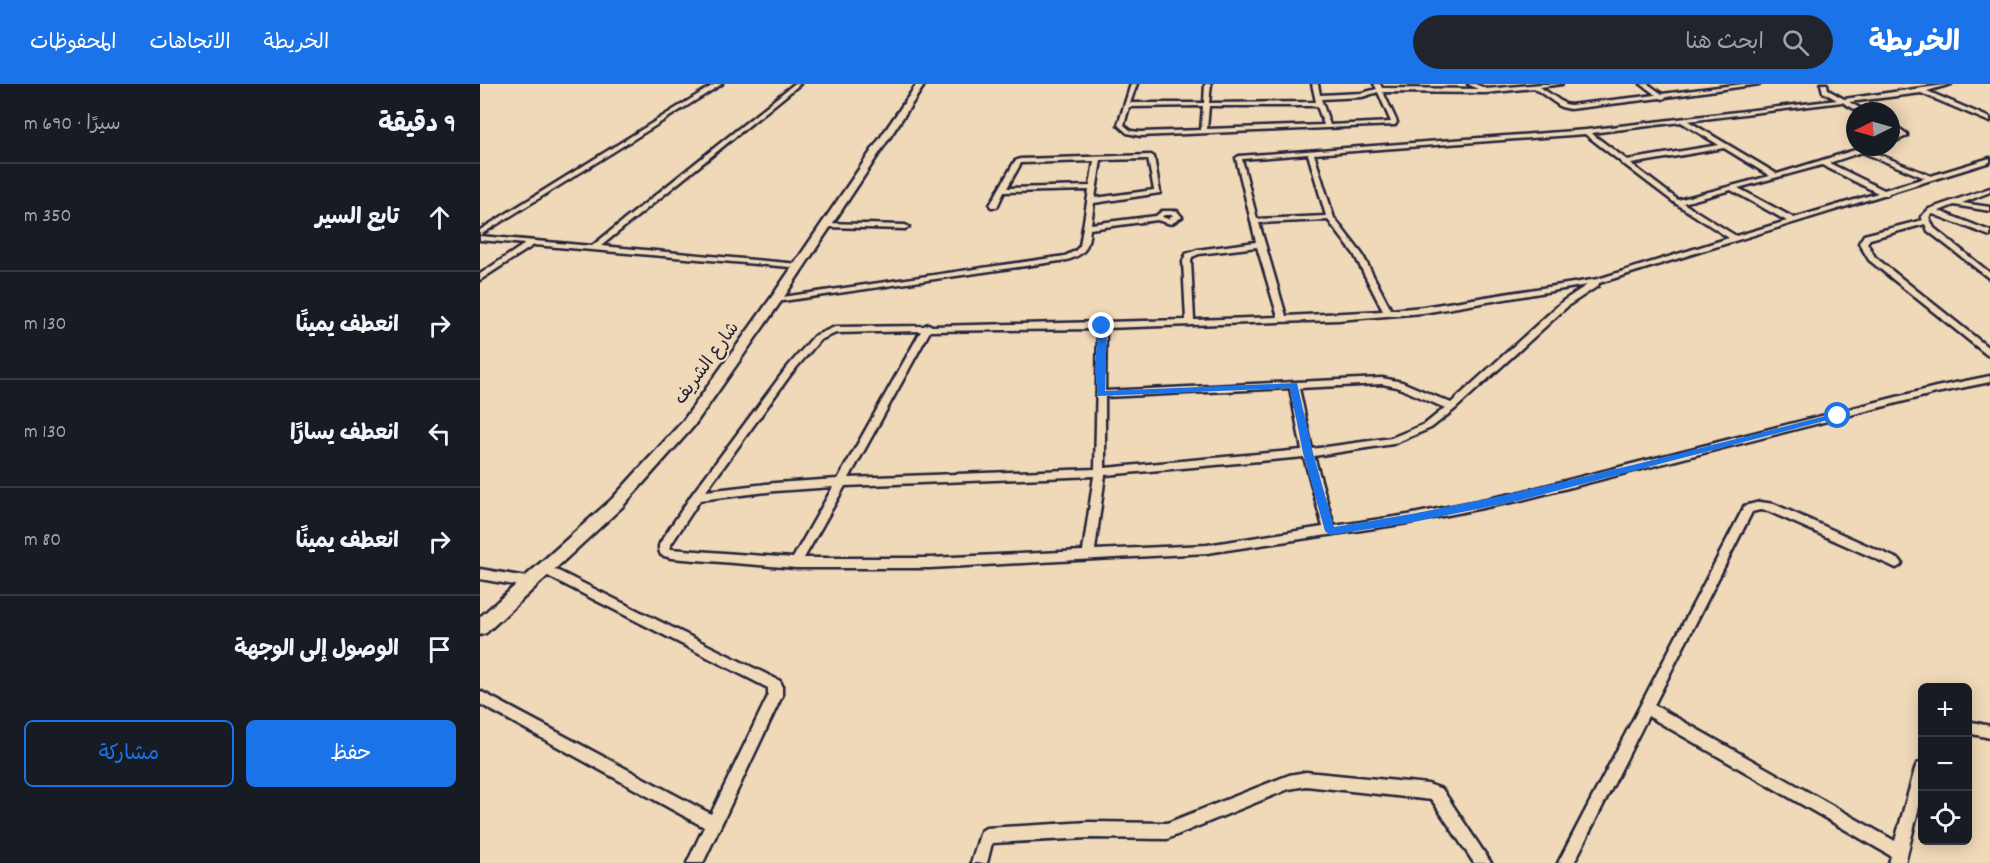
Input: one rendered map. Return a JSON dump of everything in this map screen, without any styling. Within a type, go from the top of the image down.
[{"type":"main road","name":"شارع الشريف","points":[[480,628],[532,583],[617,503],[688,424],[776,300],[921,84]]},
{"type":"street","points":[[480,233],[719,84]]},
{"type":"street","points":[[594,248],[797,84]]},
{"type":"street","points":[[1134,84],[1121,126],[1129,132],[1204,132],[1393,124],[1379,87]]},
{"type":"street","points":[[1204,132],[1208,84]]},
{"type":"street","points":[[1315,84],[1318,101],[1328,127]]},
{"type":"street","points":[[1471,84],[1486,92]]},
{"type":"street","points":[[1127,105],[1206,106],[1318,101],[1353,96],[1379,87],[1486,92],[1522,86],[1559,84]]},
{"type":"street","points":[[1644,84],[1663,97]]},
{"type":"street","points":[[1536,87],[1566,107],[1757,84]]},
{"type":"street","points":[[1824,84],[1825,92],[1846,103]]},
{"type":"street","points":[[1283,319],[1260,244],[1239,158],[1249,155],[1311,153],[1586,132],[1922,91],[1948,84]]},
{"type":"street","points":[[1922,91],[1990,120]]},
{"type":"street","points":[[1682,120],[1776,176]]},
{"type":"street","points":[[1586,132],[1677,202],[1733,238]]},
{"type":"street","points":[[1624,163],[1724,146]]},
{"type":"street","points":[[1311,153],[1330,218],[1358,254],[1388,313]]},
{"type":"street","points":[[1677,202],[1846,155]]},
{"type":"street","points":[[993,205],[1020,160],[1150,156],[1159,189],[1154,194],[1091,201]]},
{"type":"street","points":[[1877,156],[1933,179]]},
{"type":"street","points":[[776,300],[1067,258],[1078,253],[1084,246],[1098,158]]},
{"type":"street","points":[[1990,160],[1887,194],[1733,238],[1599,281],[1423,310],[1283,319],[1102,326],[835,330],[817,338],[782,380],[697,496],[664,546],[665,552],[796,563],[930,563],[1207,549],[1408,519],[1517,497],[1936,390],[1990,379]]},
{"type":"street","points":[[1824,163],[1887,194]]},
{"type":"street","points":[[1732,188],[1793,221]]},
{"type":"street","points":[[1002,190],[1092,189]]},
{"type":"street","points":[[1990,190],[1932,211],[1925,217],[1925,222],[1931,229],[1990,277]]},
{"type":"street","points":[[1954,204],[1990,209]]},
{"type":"street","points":[[1932,211],[1990,234]]},
{"type":"street","points":[[1087,227],[1158,218]]},
{"type":"street","points":[[1255,221],[1330,218]]},
{"type":"street","points":[[1925,222],[1867,237],[1863,243],[1865,249],[1872,258],[1990,353]]},
{"type":"street","points":[[826,225],[905,227]]},
{"type":"street","points":[[480,238],[799,266]]},
{"type":"street","points":[[480,278],[532,243]]},
{"type":"street","points":[[1190,322],[1187,261],[1189,256],[1197,252],[1260,244]]},
{"type":"street","points":[[697,496],[843,482],[1100,472],[1375,445],[1406,437],[1428,426],[1566,303],[1599,281]]},
{"type":"street","points":[[1088,556],[1100,472],[1102,326]]},
{"type":"street","points":[[796,563],[928,327]]},
{"type":"street","points":[[1101,394],[1382,381],[1399,384],[1452,407]]},
{"type":"street","points":[[1294,385],[1308,453],[1330,531]]},
{"type":"street","points":[[1566,863],[1752,507],[1770,507],[1896,563]]},
{"type":"street","points":[[546,570],[775,685],[774,696],[695,863]]},
{"type":"street","points":[[480,574],[532,583]]},
{"type":"street","points":[[480,697],[714,824]]},
{"type":"street","points":[[1646,708],[1898,857],[1918,787]]},
{"type":"street","points":[[1972,727],[1990,732]]},
{"type":"street","points":[[979,863],[986,836],[1089,830],[1167,831],[1289,782],[1306,779],[1428,790],[1437,794],[1483,863]]},
{"type":"route","points":[[1102,326],[1101,394],[1294,385],[1308,453],[1330,531],[1408,519],[1517,497],[1838,416]]}]
